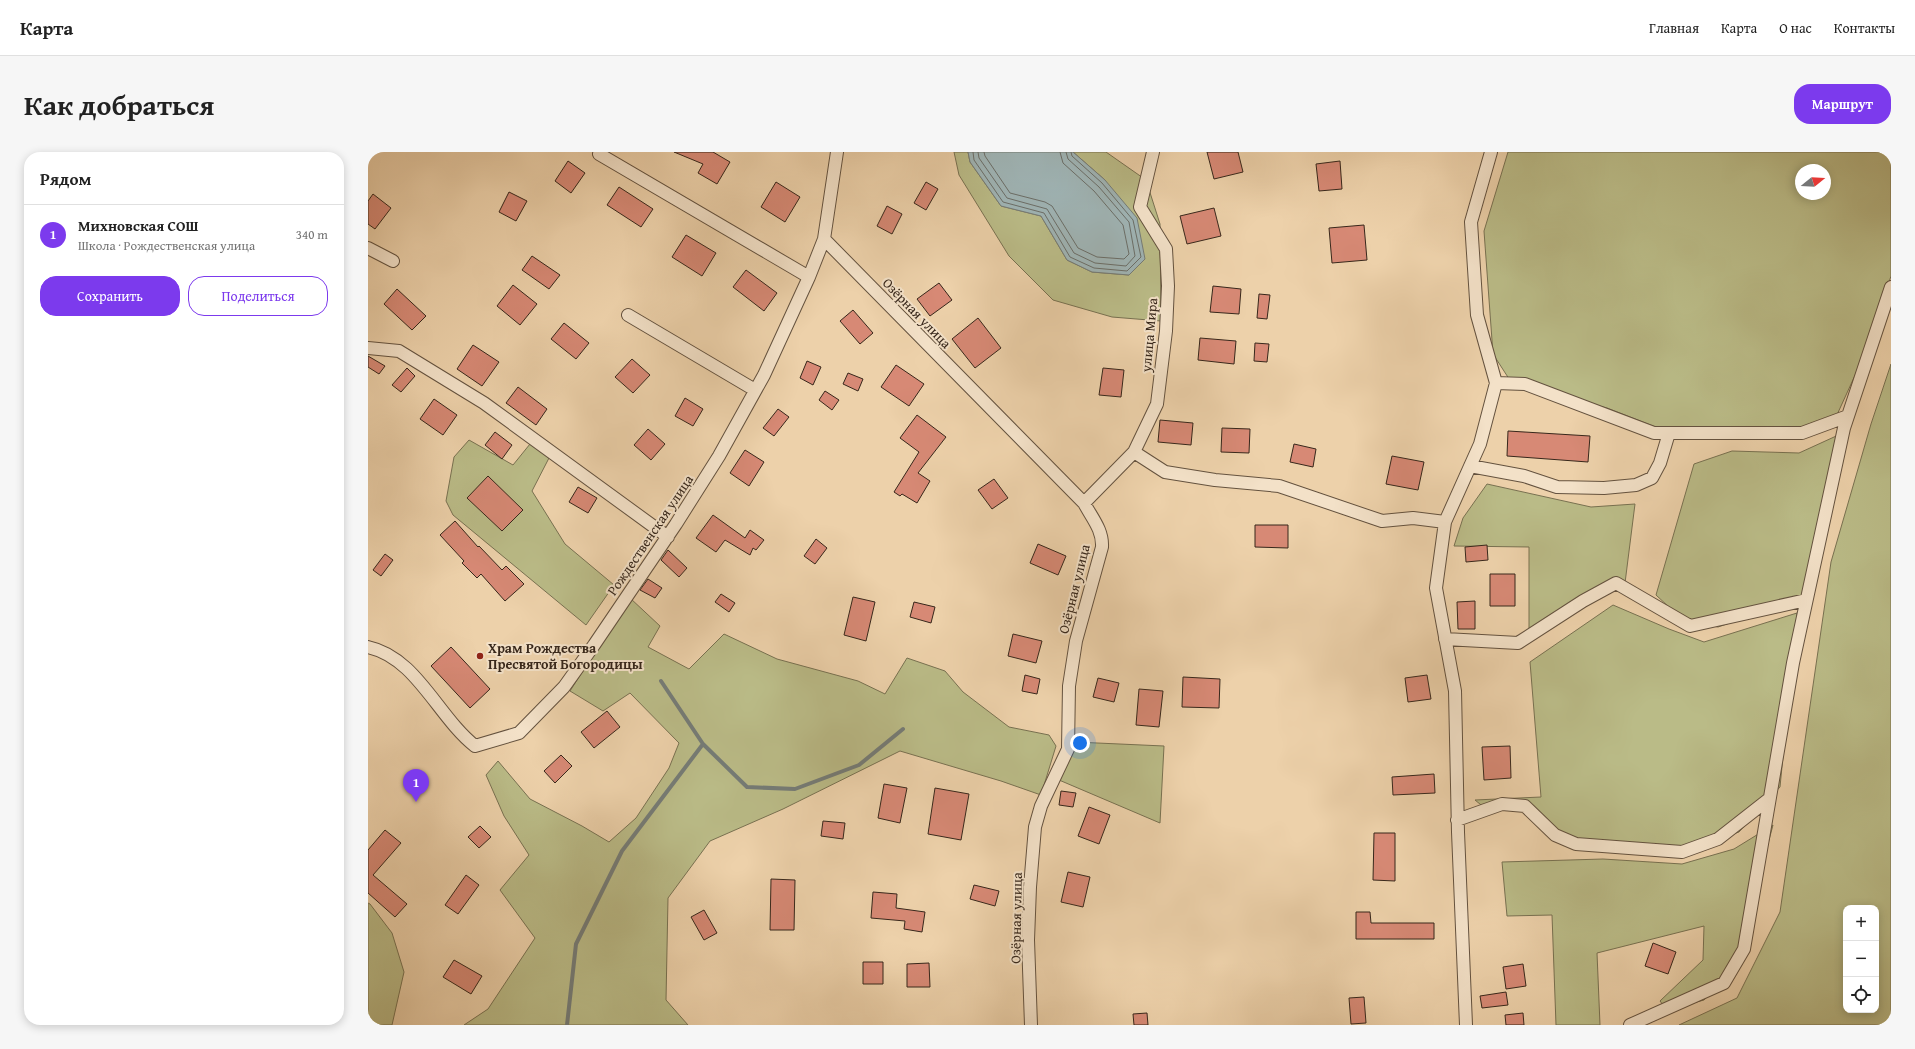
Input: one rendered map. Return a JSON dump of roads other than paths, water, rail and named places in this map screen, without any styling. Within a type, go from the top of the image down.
[{"type":"street","name":"Рождественская улица","points":[[368,647],[380,649],[406,666],[461,735],[475,746],[519,733],[564,687],[668,537],[719,456],[755,390],[809,277],[824,239],[837,152]]},
{"type":"street","name":"улица Мира","points":[[1084,503],[1134,452],[1157,404],[1166,331],[1168,286],[1166,249],[1140,207],[1153,152]]},
{"type":"street","points":[[1466,1025],[1457,820],[1455,691],[1436,588],[1445,522],[1480,444],[1496,383],[1477,315],[1471,222],[1491,152]]},
{"type":"street","points":[[599,154],[809,277]]},
{"type":"street","name":"Озёрная улица","points":[[824,239],[1084,503],[1102,536],[1102,547],[1075,648],[1069,686],[1068,749],[1041,806],[1035,827],[1030,887],[1028,940],[1031,1025]]},
{"type":"street","points":[[368,248],[393,261]]},
{"type":"street","points":[[1630,1025],[1724,983],[1744,949],[1793,662],[1844,428],[1891,288]]},
{"type":"street","points":[[628,315],[755,390]]},
{"type":"street","points":[[368,348],[399,351],[484,403],[668,537]]},
{"type":"street","points":[[1496,383],[1525,384],[1654,433],[1802,433],[1848,416]]},
{"type":"street","points":[[1470,466],[1524,476],[1557,487],[1604,488],[1636,485],[1652,478],[1660,463],[1669,433]]},
{"type":"street","points":[[1134,452],[1165,472],[1215,480],[1279,486],[1382,521],[1413,518],[1445,522]]},
{"type":"street","points":[[1445,640],[1518,643],[1583,601],[1616,583],[1690,626],[1806,600]]},
{"type":"street","points":[[1457,820],[1502,804],[1525,806],[1555,835],[1576,844],[1682,852],[1718,839],[1769,799]]},
{"type":"water","points":[[968,152],[1073,152],[1105,180],[1137,218],[1145,259],[1129,275],[1092,272],[1067,260],[1041,216],[1001,206],[970,162]]},
{"type":"waterway","points":[[567,1025],[576,944],[622,851],[703,744],[661,681]]},
{"type":"waterway","points":[[703,744],[747,787],[795,789],[859,765],[903,729]]},
{"type":"place","name":"Храм Рождества Пресвятой Богородицы","points":[[480,656]]},
{"type":"place","name":"Михновская СОШ","points":[[416,802]]}]
